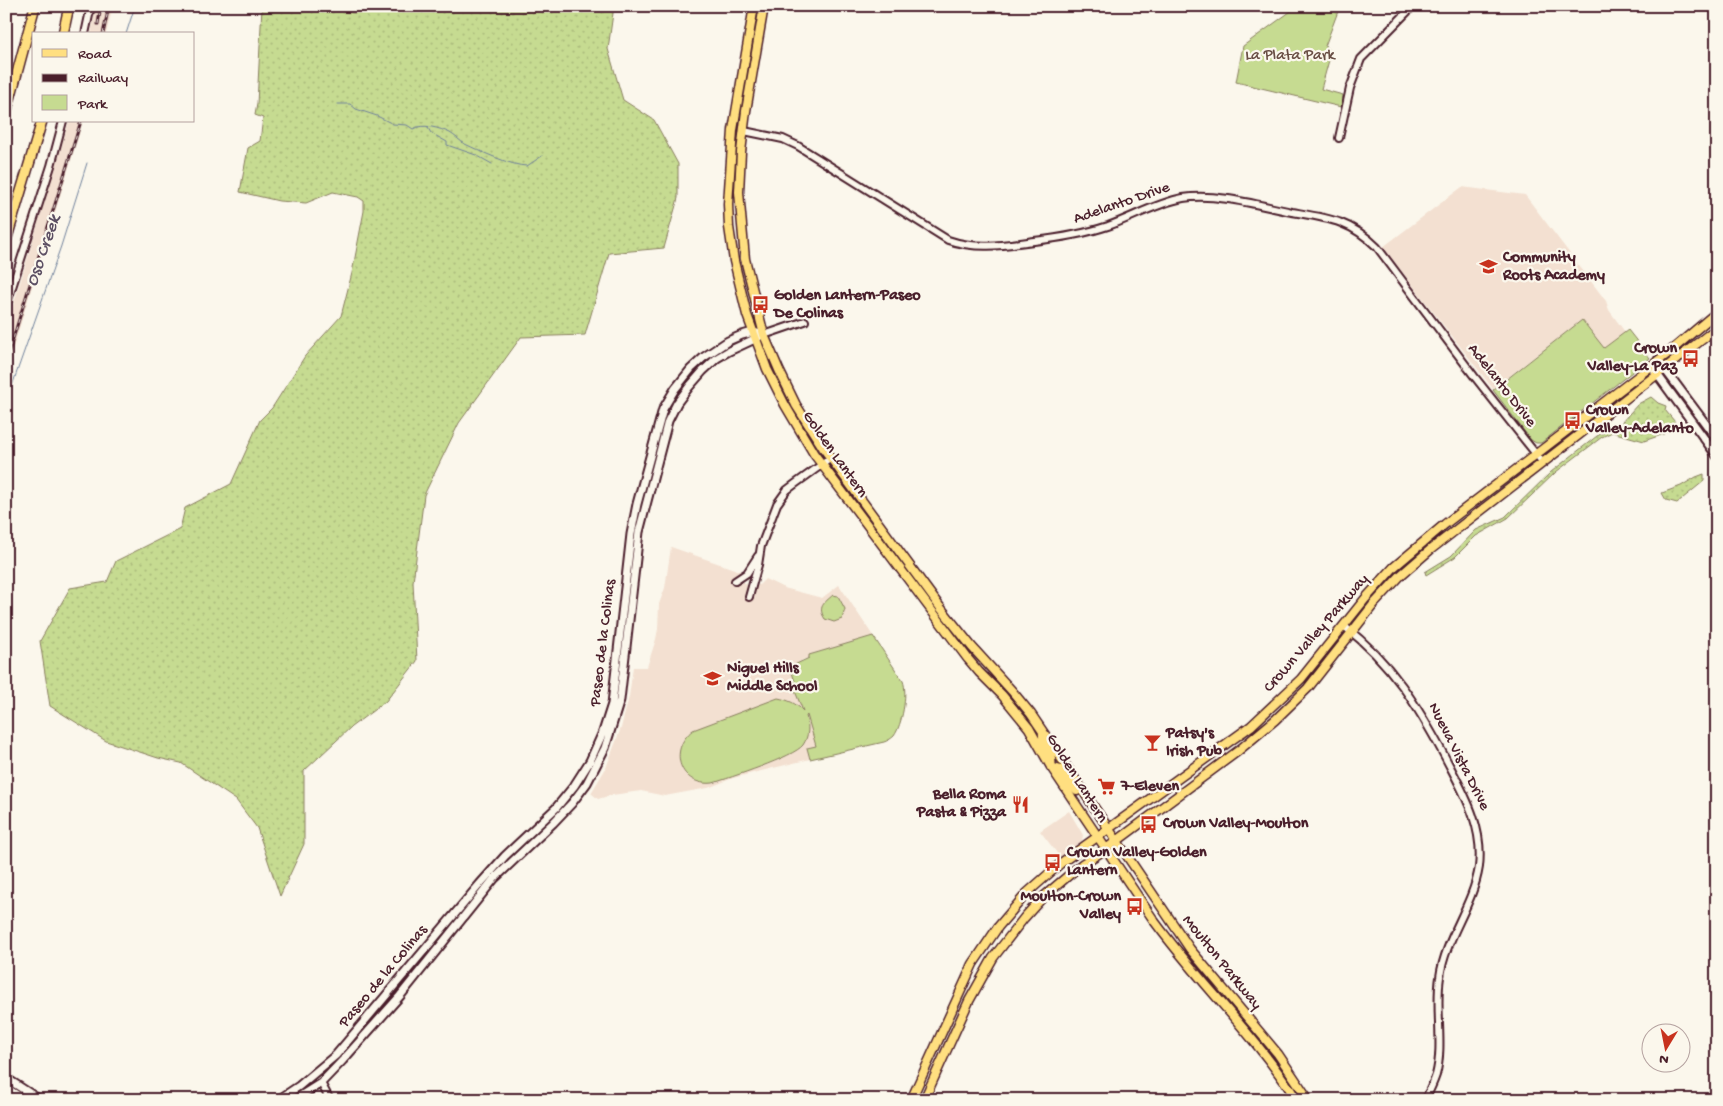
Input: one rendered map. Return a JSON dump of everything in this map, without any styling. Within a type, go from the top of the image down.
[{"type":"highway","points":[[6,114],[35,6]]},
{"type":"highway","points":[[63,32],[68,6]]},
{"type":"highway","points":[[6,240],[42,122]]},
{"type":"main road","points":[[6,10],[7,6]]},
{"type":"main road","name":"Golden Lantern","points":[[754,6],[732,130],[728,204],[730,234],[741,292],[754,336],[775,387],[794,422],[821,464],[940,624],[1029,728],[1051,767],[1106,849]]},
{"type":"main road","name":"Golden Lantern","points":[[764,6],[741,152],[739,192],[742,241],[764,335],[796,405],[830,458],[883,531],[976,652],[1012,691],[1043,732],[1117,840]]},
{"type":"main road","points":[[730,174],[736,139],[744,131],[739,127],[738,120],[742,99],[742,92],[739,86]]},
{"type":"main road","name":"Crown Valley Parkway","points":[[910,1100],[964,982],[985,944],[1027,893],[1061,864],[1251,726],[1301,679],[1394,566],[1423,541],[1658,360],[1717,312]]},
{"type":"main road","name":"Crown Valley Parkway","points":[[924,1100],[969,1001],[993,958],[1042,898],[1082,864],[1106,849],[1238,751],[1275,720],[1308,688],[1374,604],[1401,575],[1430,550],[1717,328]]},
{"type":"main road","name":"Paseo de la Colinas","points":[[278,1100],[300,1086],[346,1045],[486,877],[505,856],[556,808],[574,786],[590,761],[603,732],[612,704],[624,585],[637,504],[663,409],[691,369],[704,357],[728,341],[764,335]]},
{"type":"main road","name":"Paseo de la Colinas","points":[[294,1100],[320,1082],[344,1060],[400,996],[494,879],[572,803],[586,783],[599,760],[613,727],[620,700],[643,512],[672,412],[688,387],[698,376],[718,358],[754,336]]},
{"type":"main road","points":[[1658,360],[1717,439]]},
{"type":"main road","points":[[1650,366],[1717,456]]},
{"type":"main road","points":[[691,369],[698,376]]},
{"type":"main road","points":[[940,624],[946,624],[966,650],[976,652],[975,659],[986,674],[986,679]]},
{"type":"main road","points":[[1043,732],[1042,739],[1051,755],[1051,767],[1061,770],[1077,791],[1083,789]]},
{"type":"main road","name":"Moulton Parkway","points":[[1117,840],[1190,949],[1278,1054],[1309,1100]]},
{"type":"main road","name":"Moulton Parkway","points":[[1106,849],[1132,891],[1172,946],[1251,1039],[1297,1100]]},
{"type":"main road","points":[[300,1086],[308,1086],[314,1082],[320,1082],[324,1073],[322,1068]]},
{"type":"main road","points":[[6,1078],[28,1097]]},
{"type":"main road","points":[[6,1084],[28,1097]]},
{"type":"main road","points":[[6,1088],[40,1100]]},
{"type":"street","points":[[85,32],[91,6]]},
{"type":"street","points":[[1339,138],[1350,88],[1362,59],[1413,6]]},
{"type":"street","points":[[6,306],[51,166],[63,122]]},
{"type":"street","name":"Adelanto Drive","points":[[744,131],[783,139],[798,146],[948,240],[972,246],[995,246],[1072,236],[1109,226],[1173,200],[1203,197],[1299,213],[1346,224],[1369,239],[1377,247],[1474,376],[1543,463]]},
{"type":"street","name":"Paseo de la Colinas","points":[[764,335],[805,321]]},
{"type":"street","points":[[735,581],[748,572],[758,554],[777,504],[787,490],[830,458]]},
{"type":"street","points":[[749,597],[758,565],[758,554]]},
{"type":"street","name":"Nueva Vista Drive","points":[[1344,626],[1378,656],[1398,678],[1417,707],[1472,808],[1478,834],[1480,848],[1477,878],[1451,939],[1440,976],[1436,1074],[1426,1100]]},
{"type":"street","points":[[320,1082],[330,1100]]},
{"type":"shaded area","points":[[96,6],[113,6],[106,32],[91,32]]},
{"type":"shaded area","points":[[69,122],[83,122],[6,371],[6,329]]},
{"type":"shaded area","name":"Community Roots Academy","points":[[1462,187],[1525,195],[1606,301],[1609,310],[1625,332],[1604,349],[1582,320],[1493,389],[1383,247]]},
{"type":"shaded area","name":"Niguel Hills Middle School","points":[[671,547],[740,571],[742,581],[750,587],[759,585],[765,579],[784,588],[822,598],[839,585],[873,636],[809,655],[810,658],[802,660],[798,696],[803,712],[808,715],[816,746],[807,748],[810,759],[733,778],[708,788],[665,796],[641,791],[598,799],[591,793],[606,768],[621,728],[629,697],[633,667],[647,667],[656,639],[659,604],[665,588]]},
{"type":"shaded area","points":[[1069,811],[1083,835],[1082,841],[1060,857],[1040,831]]},
{"type":"green space","points":[[262,6],[313,6],[355,13],[356,6],[614,6],[608,49],[623,100],[654,120],[678,164],[678,198],[664,248],[609,253],[585,335],[521,337],[459,423],[424,495],[413,582],[417,661],[386,701],[351,727],[304,771],[304,844],[280,896],[257,828],[236,800],[181,763],[158,758],[106,741],[50,706],[40,641],[70,588],[107,582],[116,561],[180,529],[185,508],[231,484],[260,420],[272,408],[305,356],[341,316],[352,273],[364,211],[364,201],[358,197],[333,192],[306,203],[279,201],[240,192],[248,148],[260,141],[263,118],[255,115]]},
{"type":"green space","name":"La Plata Park","points":[[1298,6],[1340,6],[1325,46],[1331,53],[1321,89],[1343,95],[1341,107],[1236,82],[1243,46]]},
{"type":"green space","points":[[1582,320],[1604,348],[1628,330],[1650,358],[1541,443],[1536,443],[1531,440],[1493,390]]},
{"type":"green space","points":[[1651,397],[1658,403],[1666,406],[1665,410],[1675,422],[1664,434],[1644,441],[1612,432],[1602,437],[1556,472],[1508,518],[1476,536],[1455,557],[1426,575],[1425,572],[1451,556],[1476,530],[1505,517],[1551,472],[1597,436],[1621,423],[1638,404]]},
{"type":"green space","points":[[1704,474],[1704,481],[1677,503],[1666,500],[1662,493],[1681,486]]},
{"type":"green space","points":[[833,595],[838,596],[845,609],[842,619],[834,622],[825,619],[822,611],[824,603]]},
{"type":"green space","points":[[873,636],[903,681],[905,694],[902,717],[897,731],[892,738],[884,742],[810,759],[807,748],[816,746],[807,715],[808,731],[805,742],[797,750],[787,755],[761,767],[713,783],[702,783],[692,779],[685,773],[679,757],[685,738],[693,730],[778,698],[792,702],[803,711],[795,691],[798,690],[790,667],[809,658],[809,655]]},
{"type":"waterway","name":"Oso Creek","points":[[127,32],[135,6]]},
{"type":"waterway","points":[[338,104],[350,104],[356,109],[393,124],[407,125],[413,129],[421,126],[441,129],[465,144],[513,164],[527,166],[542,156]]},
{"type":"waterway","points":[[428,128],[431,133],[447,142],[447,145],[476,155],[492,164]]},
{"type":"waterway","name":"Oso Creek","points":[[6,403],[61,246],[87,163]]},
{"type":"railway","points":[[98,24],[101,6]]},
{"type":"railway","points":[[103,32],[109,6]]},
{"type":"railway","points":[[6,361],[81,122]]},
{"type":"place","name":"Community Roots Academy","points":[[1489,267]]},
{"type":"place","name":"Golden Lantern-Paseo De Colinas","points":[[760,305]]},
{"type":"place","name":"Crown Valley-La Paz","points":[[1691,358]]},
{"type":"place","name":"Crown Valley-Adelanto","points":[[1572,420]]},
{"type":"place","name":"Niguel Hills Middle School","points":[[713,678]]},
{"type":"place","name":"Patsy's Irish Pub","points":[[1152,743]]},
{"type":"place","name":"7-Eleven","points":[[1107,787]]},
{"type":"place","name":"Bella Roma Pasta & Pizza","points":[[1020,804]]},
{"type":"place","name":"Crown Valley-Moulton","points":[[1149,824]]},
{"type":"place","name":"Crown Valley-Golden Lantern","points":[[1053,862]]},
{"type":"place","name":"Moulton-Crown Valley","points":[[1135,906]]}]
